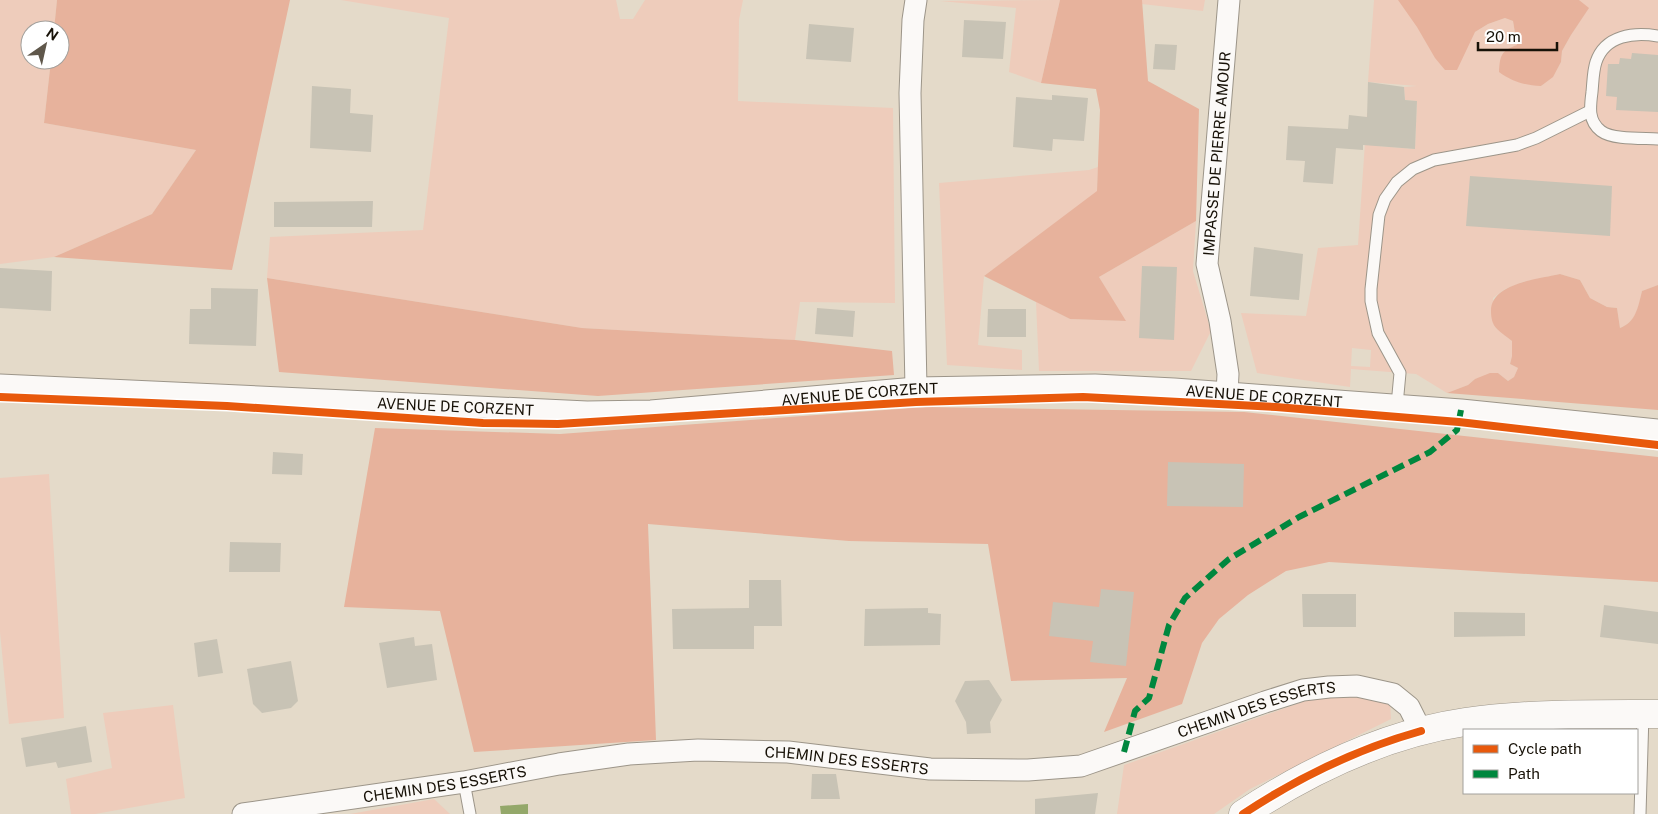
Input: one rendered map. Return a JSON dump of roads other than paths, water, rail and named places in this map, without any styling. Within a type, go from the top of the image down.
[{"type":"street","points":[[916,0],[913,20],[910,93],[916,388]]},
{"type":"street","name":"IMPASSE DE PIERRE AMOUR","points":[[1227,393],[1228,374],[1222,330],[1207,264],[1228,0]]},
{"type":"street","name":"AVENUE DE CORZENT","points":[[0,385],[587,412],[644,411],[916,388],[1095,385],[1397,405],[1658,430]]},
{"type":"street","name":"CHEMIN DES ESSERTS","points":[[243,814],[464,782],[559,764],[611,757],[698,750],[788,752],[930,769],[1028,770],[1081,766],[1265,702],[1303,690],[1330,687],[1357,686],[1393,694],[1410,707],[1421,731]]},
{"type":"street","points":[[1243,814],[1278,791],[1352,754],[1388,740],[1421,731],[1464,722],[1516,717],[1651,714]]},
{"type":"lane","points":[[1658,36],[1627,35],[1618,38],[1599,54],[1594,69],[1590,112],[1598,128],[1609,135],[1658,139]]},
{"type":"lane","points":[[1397,405],[1400,373],[1378,333],[1373,315],[1371,295],[1379,215],[1390,190],[1404,175],[1423,163],[1517,145],[1590,112]]},
{"type":"lane","points":[[1640,814],[1651,714]]},
{"type":"lane","points":[[464,782],[470,814]]}]
